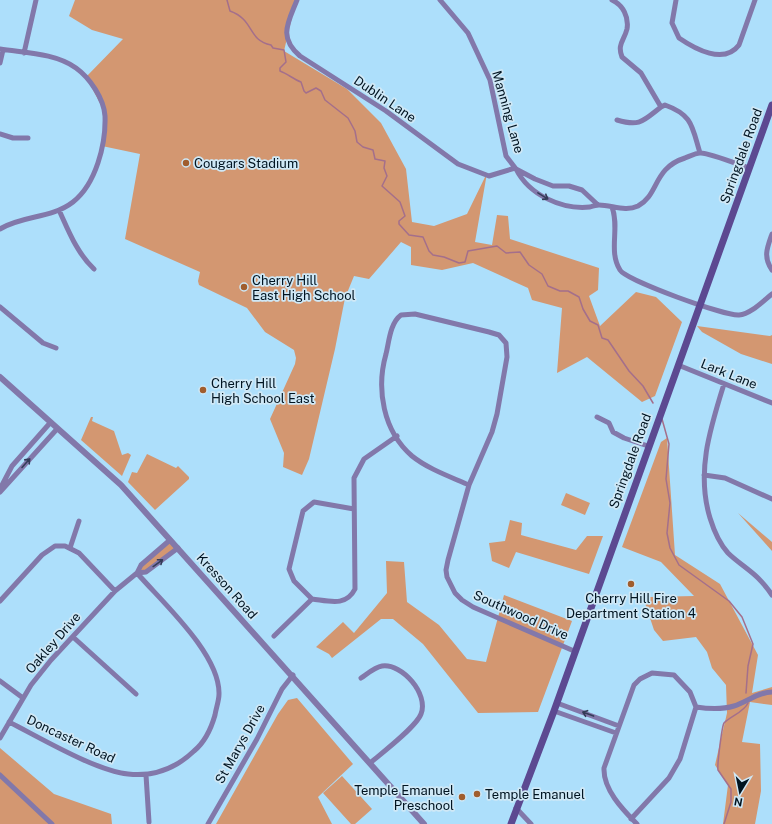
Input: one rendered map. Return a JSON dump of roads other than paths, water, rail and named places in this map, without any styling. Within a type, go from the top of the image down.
[{"type":"main road","name":"Springdale Road","points":[[511,824],[557,703],[574,651],[772,105]]},
{"type":"street","points":[[24,53],[36,0]]},
{"type":"street","name":"Dublin Lane","points":[[297,0],[288,22],[286,37],[291,48],[300,56],[386,111],[458,164],[489,176],[516,168]]},
{"type":"street","name":"Manning Lane","points":[[440,0],[468,33],[490,80],[506,156],[516,168],[522,179],[537,192],[554,202],[590,207],[598,205],[622,208],[638,206],[643,202],[670,165],[700,152]]},
{"type":"street","points":[[612,0],[619,4],[625,12],[627,29],[620,44],[622,57],[641,73],[661,107]]},
{"type":"street","points":[[676,0],[672,23],[678,37],[684,42],[714,54],[726,55],[735,50],[739,45],[755,0]]},
{"type":"street","points":[[0,63],[1,49],[60,60],[77,69],[95,89],[105,116],[102,146],[91,181],[81,195],[59,210],[0,229]]},
{"type":"street","points":[[617,120],[631,124],[638,124],[665,105],[686,116],[700,152],[749,168]]},
{"type":"street","points":[[0,134],[13,138],[28,138]]},
{"type":"street","name":"Manning Lane","points":[[516,168],[535,179],[553,186],[569,186],[582,190],[598,205]]},
{"type":"street","points":[[612,207],[616,222],[614,254],[621,272],[626,277],[700,304],[739,315],[749,312],[772,294]]},
{"type":"street","points":[[59,210],[84,260],[94,269]]},
{"type":"street","points":[[772,234],[766,250],[766,262],[772,270]]},
{"type":"street","points":[[0,307],[43,343],[56,348]]},
{"type":"street","name":"Southwood Drive","points":[[469,485],[430,467],[413,456],[396,436],[383,406],[381,373],[397,318],[406,314],[415,314],[499,335],[506,343],[507,357],[497,414],[492,432],[469,485],[448,560],[447,577],[455,593],[462,600],[473,607],[574,651]]},
{"type":"street","name":"Lark Lane","points":[[678,365],[772,403]]},
{"type":"street","name":"Kresson Road","points":[[0,377],[121,486],[293,675],[424,824]]},
{"type":"street","points":[[724,384],[707,441],[704,475],[706,503],[714,530],[720,542],[728,553],[759,579],[772,595]]},
{"type":"street","points":[[597,417],[608,423],[613,432],[624,438],[648,446]]},
{"type":"street","points":[[0,491],[12,466],[50,423]]},
{"type":"street","points":[[0,491],[57,429]]},
{"type":"street","points":[[354,509],[314,502],[303,511],[289,569],[294,581],[312,599],[341,602],[352,595],[355,589],[354,478],[360,465],[372,452],[396,436]]},
{"type":"street","points":[[704,475],[725,478],[772,499]]},
{"type":"street","points":[[70,548],[79,521]]},
{"type":"street","points":[[137,573],[141,565],[170,540]]},
{"type":"street","points":[[0,601],[50,548],[55,546],[70,548],[79,553],[115,591]]},
{"type":"street","points":[[137,573],[146,572],[178,548]]},
{"type":"street","name":"Oakley Drive","points":[[0,738],[23,698],[51,660],[115,591],[137,573]]},
{"type":"street","name":"Doncaster Road","points":[[9,722],[114,772],[146,775],[175,767],[198,747],[209,732],[219,694],[214,671],[200,646],[137,573]]},
{"type":"street","points":[[274,636],[312,599]]},
{"type":"street","points":[[73,637],[136,694]]},
{"type":"street","points":[[361,678],[378,667],[396,667],[402,671],[421,694],[423,700],[423,710],[418,720],[370,763]]},
{"type":"street","points":[[631,819],[669,778],[680,759],[696,707],[690,692],[678,678],[652,673],[640,679],[634,685],[604,768],[605,781],[608,789],[631,819],[636,824]]},
{"type":"street","name":"St Marys Drive","points":[[208,824],[257,739],[282,689],[293,675]]},
{"type":"street","points":[[0,681],[23,698]]},
{"type":"street","points":[[696,707],[712,709],[734,706],[760,694],[772,692]]},
{"type":"street","points":[[557,703],[619,726]]},
{"type":"street","points":[[554,711],[616,733]]},
{"type":"street","points":[[0,775],[52,824]]},
{"type":"street","points":[[146,775],[149,822]]},
{"type":"street","points":[[516,808],[531,824]]},
{"type":"waterway","points":[[227,0],[230,11],[244,19],[258,39],[271,45],[273,48],[284,50],[286,62],[280,68],[280,71],[301,82],[306,93],[316,88],[321,91],[325,100],[348,118],[355,131],[357,142],[363,147],[373,150],[375,159],[385,161],[384,168],[387,176],[382,186],[400,202],[405,216],[399,221],[399,224],[409,235],[423,237],[429,251],[433,255],[444,257],[459,263],[465,262],[468,251],[497,246],[506,253],[520,252],[529,265],[542,274],[548,286],[560,291],[568,291],[579,297],[583,309],[590,321],[598,325],[602,338],[608,340],[629,371],[643,386],[653,403]]},
{"type":"waterway","points":[[662,419],[669,444],[666,479],[670,503],[667,533],[670,548],[679,565],[729,601],[742,617],[753,644],[748,666],[746,693]]},
{"type":"waterway","points":[[724,824],[731,802],[731,789],[718,770],[722,731],[724,723],[744,709],[748,703]]},
{"type":"place","name":"Cougars Stadium","points":[[186,163]]},
{"type":"place","name":"Cherry Hill East High School","points":[[244,287]]},
{"type":"place","name":"Cherry Hill High School East","points":[[203,390]]},
{"type":"place","name":"Cherry Hill Fire Department Station 4","points":[[631,584]]},
{"type":"place","name":"Temple Emanuel","points":[[477,794]]},
{"type":"place","name":"Temple Emanuel Preschool","points":[[462,797]]}]
